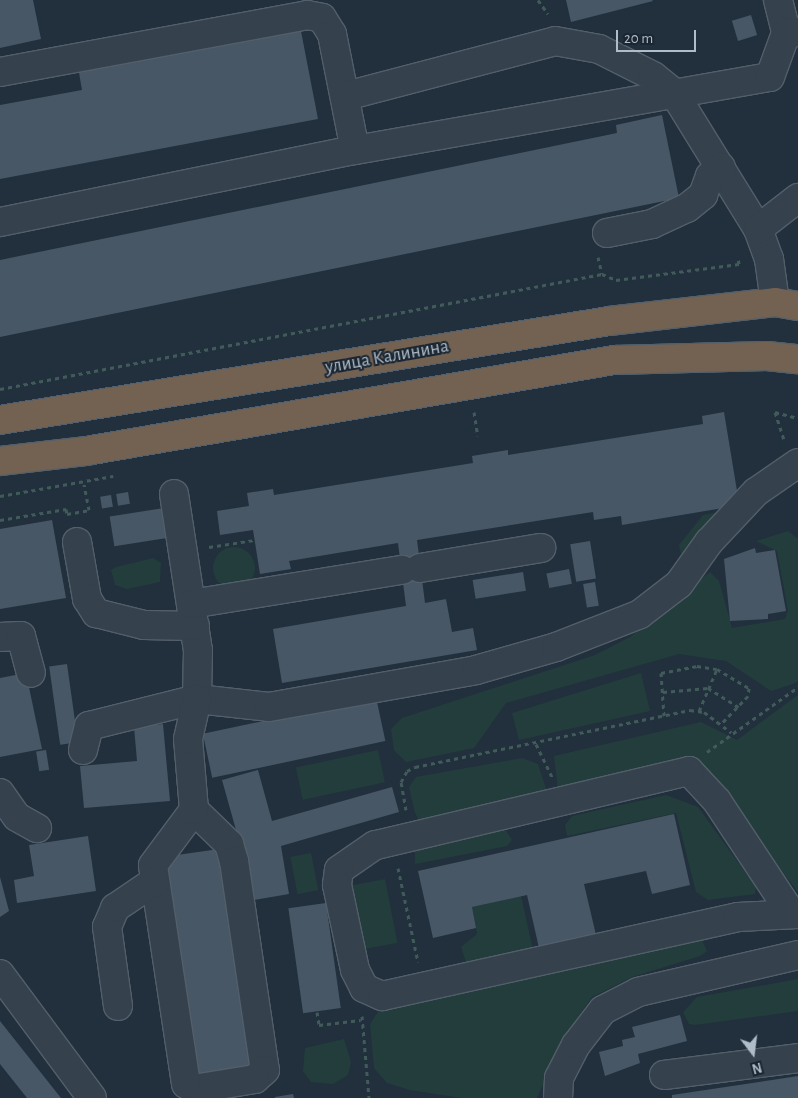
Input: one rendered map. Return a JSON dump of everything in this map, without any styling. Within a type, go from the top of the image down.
[{"type":"highway","name":"улица Калинина","points":[[0,420],[504,336],[786,304]]},
{"type":"highway","name":"улица Калинина","points":[[0,461],[86,451],[614,360],[767,356],[798,359]]},
{"type":"lane","points":[[0,222],[355,150],[770,77],[792,32],[780,0]]},
{"type":"lane","points":[[0,72],[307,14],[322,18],[332,34],[346,96],[355,150]]},
{"type":"lane","points":[[346,96],[568,40],[599,49],[654,76],[674,93],[758,230],[786,304]]},
{"type":"lane","points":[[607,233],[652,224],[687,208],[703,195],[710,176],[721,167]]},
{"type":"lane","points":[[758,230],[798,198]]},
{"type":"lane","points":[[83,750],[89,726],[197,698],[269,707],[476,670],[599,631],[640,614],[679,584],[709,542],[756,492],[798,463]]},
{"type":"lane","points":[[174,494],[193,615],[197,698],[188,738],[194,810],[229,844],[234,861],[265,1070],[255,1079],[194,1088],[186,1084],[153,864],[194,810]]},
{"type":"lane","points":[[78,542],[87,599],[96,613],[144,625],[411,569],[541,548]]},
{"type":"lane","points":[[0,637],[20,636],[31,673]]},
{"type":"lane","points":[[689,771],[717,801],[794,914],[738,917],[382,996],[371,994],[355,970],[338,878],[349,862],[375,845],[689,771]]},
{"type":"lane","points":[[0,793],[17,817],[38,828]]},
{"type":"lane","points":[[118,1006],[107,927],[115,908],[155,881]]},
{"type":"lane","points":[[558,1098],[559,1078],[576,1045],[602,1010],[647,990],[798,955]]},
{"type":"lane","points":[[0,974],[92,1098]]},
{"type":"lane","points":[[664,1075],[798,1058]]},
{"type":"path","points":[[0,389],[602,274],[616,280],[739,264],[737,256]]},
{"type":"path","points":[[600,265],[602,274]]},
{"type":"path","points":[[474,412],[478,436]]},
{"type":"path","points":[[775,412],[798,418]]},
{"type":"path","points":[[0,520],[66,509],[67,514],[88,510],[84,484]]},
{"type":"path","points":[[222,545],[254,540]]},
{"type":"path","points":[[664,716],[661,673],[697,666],[717,669],[749,688],[739,707],[722,722]]},
{"type":"path","points":[[698,711],[717,669]]},
{"type":"path","points":[[718,742],[798,687]]},
{"type":"path","points":[[663,692],[708,688],[739,707]]},
{"type":"path","points":[[403,799],[401,782],[407,770],[664,716],[698,711],[722,722],[731,732]]},
{"type":"path","points":[[536,744],[550,765]]},
{"type":"path","points":[[392,840],[423,986]]},
{"type":"path","points":[[370,1098],[361,1020],[371,994]]},
{"type":"path","points":[[317,1012],[319,1025],[361,1020]]},
{"type":"green space","points":[[734,509],[684,565],[679,545],[703,515]]},
{"type":"green space","points":[[788,531],[798,539],[798,681],[793,684],[771,691],[726,661],[679,654],[506,703],[474,748],[406,762],[394,750],[391,729],[402,718],[595,655],[630,637],[710,572],[719,581],[732,628],[785,619],[788,611],[777,551],[756,541]]},
{"type":"green space","points":[[234,547],[249,553],[255,568],[249,583],[234,589],[219,583],[213,568],[219,553]]},
{"type":"green space","points":[[153,558],[161,563],[160,582],[127,589],[115,585],[111,570],[116,567]]},
{"type":"green space","points":[[641,673],[650,711],[519,740],[512,713]]},
{"type":"green space","points":[[798,695],[798,892],[706,774],[558,790],[554,756],[701,722],[737,740]]},
{"type":"green space","points":[[378,750],[385,782],[303,800],[296,767]]},
{"type":"green space","points":[[522,758],[538,764],[546,789],[543,794],[421,823],[415,813],[409,787],[416,777]]},
{"type":"green space","points":[[666,795],[698,807],[756,887],[755,894],[708,900],[696,892],[676,813],[567,836],[565,825],[572,816]]},
{"type":"green space","points":[[504,827],[512,840],[507,846],[415,864],[415,847]]},
{"type":"green space","points":[[311,853],[318,890],[298,894],[290,857]]},
{"type":"green space","points":[[385,879],[397,943],[361,950],[349,886]]},
{"type":"green space","points":[[521,896],[533,950],[467,965],[461,947],[477,934],[472,907]]},
{"type":"green space","points":[[702,940],[707,951],[700,956],[632,977],[592,997],[563,1038],[537,1098],[461,1098],[410,1090],[387,1083],[374,1068],[370,1024],[380,1009]]},
{"type":"green space","points":[[798,979],[798,1011],[695,1025],[689,1024],[683,1012],[697,997]]},
{"type":"green space","points":[[344,1039],[351,1062],[348,1075],[333,1084],[311,1082],[303,1071],[305,1048]]},
{"type":"building","points":[[0,0],[33,0],[41,39],[0,48]]},
{"type":"building","points":[[566,0],[652,0],[653,1],[571,22]]},
{"type":"building","points":[[751,15],[757,35],[738,41],[732,21]]},
{"type":"building","points":[[300,26],[318,119],[0,179],[0,105],[82,90],[78,67]]},
{"type":"building","points":[[662,115],[679,198],[0,337],[0,260],[617,133],[616,125]]},
{"type":"building","points":[[724,412],[738,497],[735,506],[622,525],[621,516],[594,520],[593,512],[417,540],[425,603],[446,599],[452,632],[473,628],[477,650],[282,683],[273,629],[406,606],[398,543],[289,561],[291,569],[260,574],[253,530],[220,535],[217,511],[249,506],[247,493],[273,489],[274,495],[473,463],[472,456],[508,450],[508,455],[703,424],[702,416]]},
{"type":"building","points":[[128,492],[130,504],[118,506],[116,494]]},
{"type":"building","points":[[111,495],[113,507],[102,509],[100,497]]},
{"type":"building","points":[[164,508],[169,538],[114,546],[110,517]]},
{"type":"building","points":[[52,520],[66,598],[0,609],[0,529]]},
{"type":"building","points":[[590,541],[596,579],[576,582],[570,544]]},
{"type":"building","points":[[755,548],[756,553],[775,550],[786,611],[768,614],[768,619],[730,621],[724,559]]},
{"type":"building","points":[[569,569],[572,584],[549,588],[546,573]]},
{"type":"building","points":[[523,572],[526,591],[476,599],[473,580]]},
{"type":"building","points":[[595,582],[599,606],[587,608],[583,584]]},
{"type":"building","points":[[67,664],[78,742],[60,745],[49,667]]},
{"type":"building","points":[[26,673],[42,749],[0,757],[0,678]]},
{"type":"building","points":[[376,697],[385,741],[212,778],[203,734]]},
{"type":"building","points":[[163,724],[170,801],[84,808],[80,766],[137,761],[134,727]]},
{"type":"building","points":[[46,750],[49,770],[39,771],[36,752]]},
{"type":"building","points":[[258,770],[272,821],[392,787],[399,812],[281,846],[289,894],[248,901],[243,855],[222,780]]},
{"type":"building","points":[[674,814],[690,885],[652,894],[646,871],[584,884],[596,935],[539,948],[527,895],[472,907],[476,928],[433,938],[418,871]]},
{"type":"building","points":[[88,836],[96,891],[17,903],[14,880],[34,876],[29,845]]},
{"type":"building","points":[[219,849],[250,1073],[198,1080],[167,856]]},
{"type":"building","points":[[0,877],[9,911],[0,917]]},
{"type":"building","points":[[326,903],[341,1008],[303,1013],[288,908]]},
{"type":"building","points":[[680,1015],[687,1041],[638,1054],[640,1063],[605,1076],[599,1052],[623,1046],[622,1040],[635,1037],[632,1027]]},
{"type":"building","points":[[0,1021],[61,1098],[27,1098],[0,1064]]},
{"type":"building","points":[[798,1076],[798,1098],[672,1098],[672,1095]]},
{"type":"building","points":[[293,1094],[294,1098],[275,1098],[275,1097]]}]
